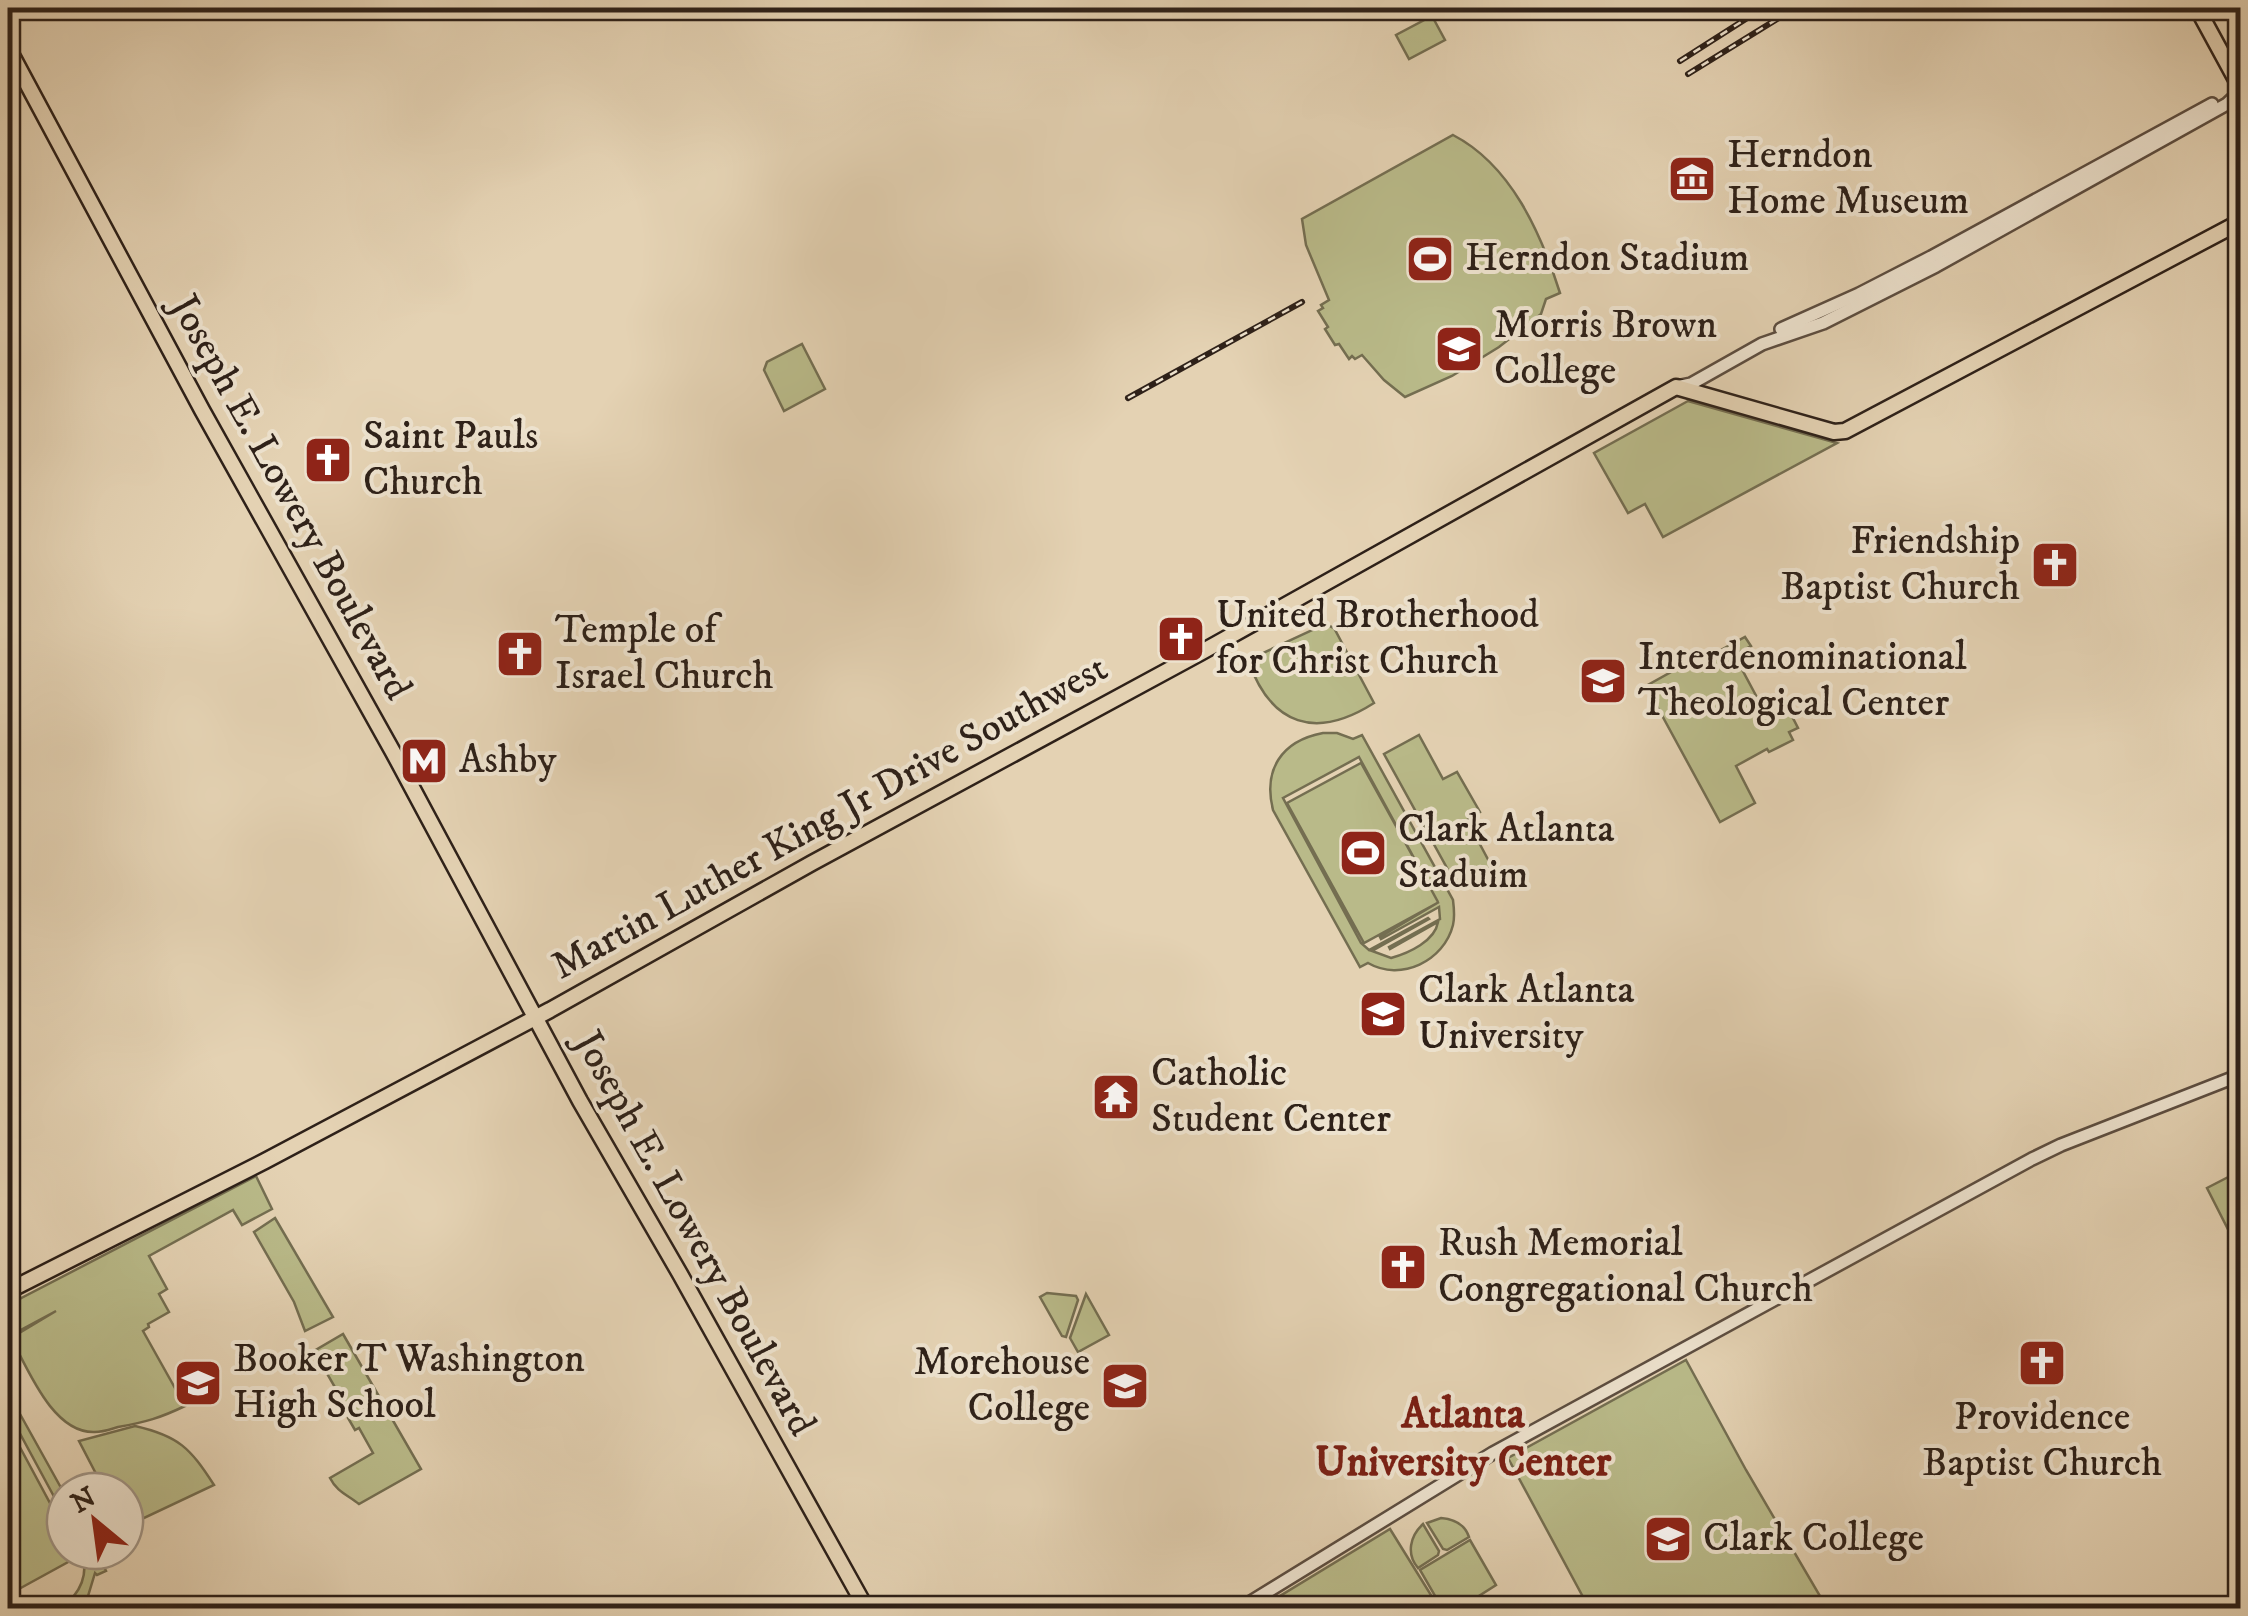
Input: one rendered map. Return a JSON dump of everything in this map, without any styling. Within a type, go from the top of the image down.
[{"type":"main road","points":[[2197,8],[2238,92]]},
{"type":"main road","name":"Joseph E. Lowery Boulevard","points":[[8,48],[580,1101],[866,1608]]},
{"type":"main road","points":[[1676,387],[1834,432],[1846,431],[2240,222]]},
{"type":"main road","name":"Martin Luther King Jr Drive Southwest","points":[[8,1291],[536,1017],[1232,636],[1676,387]]},
{"type":"street","points":[[1676,387],[1691,384],[1762,344],[1823,324],[1936,266],[2228,104],[2238,92]]},
{"type":"street","points":[[1241,1608],[1493,1453],[1912,1224],[2061,1145],[2240,1075]]},
{"type":"green space","points":[[1432,16],[1445,40],[1409,59],[1396,35]]},
{"type":"green space","name":"Herndon Stadium","points":[[1453,135],[1492,164],[1507,182],[1533,225],[1560,293],[1546,299],[1541,314],[1499,347],[1452,376],[1405,397],[1362,355],[1349,359],[1325,329],[1328,327],[1318,311],[1329,300],[1306,245],[1302,219]]},
{"type":"green space","points":[[802,344],[825,389],[784,411],[764,370],[767,362]]},
{"type":"green space","points":[[1688,401],[1837,443],[1663,537],[1645,504],[1628,513],[1594,453]]},
{"type":"green space","points":[[1325,624],[1334,628],[1374,703],[1333,721],[1298,720],[1269,700],[1248,660]]},
{"type":"green space","points":[[1745,637],[1751,646],[1740,652],[1737,660],[1760,703],[1765,701],[1768,705],[1782,697],[1798,728],[1789,732],[1793,740],[1736,766],[1755,803],[1720,822],[1646,686],[1691,661],[1695,668],[1710,661],[1708,657]]},
{"type":"green space","points":[[1337,733],[1353,739],[1362,735],[1453,900],[1454,922],[1448,938],[1441,949],[1420,965],[1394,970],[1368,963],[1360,967],[1273,810],[1271,782],[1278,759],[1308,737]],"holes":[[[1359,757],[1438,902],[1361,763],[1287,803],[1364,943],[1439,902],[1380,937],[1439,907],[1440,919],[1389,947],[1438,922],[1432,935],[1420,945],[1391,958],[1372,951],[1428,918],[1369,950],[1361,943],[1283,798]]]},
{"type":"green space","points":[[1419,735],[1443,779],[1457,772],[1480,812],[1467,820],[1492,867],[1457,886],[1384,754]]},
{"type":"green space","points":[[2240,1171],[2240,1253],[2207,1188]]},
{"type":"green space","points":[[256,1176],[272,1209],[242,1225],[233,1210],[149,1256],[167,1289],[159,1294],[169,1312],[143,1331],[185,1406],[153,1419],[95,1432],[67,1423],[34,1382],[11,1338],[56,1311],[15,1333],[8,1320],[8,1305]]},
{"type":"green space","points":[[275,1218],[333,1317],[305,1331],[294,1302],[254,1232]]},
{"type":"green space","points":[[1047,1293],[1076,1296],[1078,1300],[1066,1337],[1040,1297]]},
{"type":"green space","points":[[1086,1294],[1109,1335],[1078,1352],[1070,1338]]},
{"type":"green space","points":[[343,1334],[421,1469],[359,1504],[330,1478],[373,1453],[359,1428],[355,1430],[348,1418],[351,1415],[314,1351]]},
{"type":"green space","points":[[1686,1360],[1827,1608],[1589,1608],[1508,1458]]},
{"type":"green space","points":[[8,1397],[52,1471],[45,1471],[45,1480],[8,1417]]},
{"type":"green space","points":[[8,1425],[45,1494],[45,1571],[52,1571],[8,1595]]},
{"type":"green space","points":[[135,1426],[163,1434],[182,1445],[214,1485],[145,1518],[145,1471],[95,1471],[79,1441]]},
{"type":"green space","points":[[1441,1518],[1458,1523],[1469,1537],[1443,1549],[1427,1523]]},
{"type":"green space","points":[[1423,1524],[1439,1551],[1418,1568],[1411,1545]]},
{"type":"green space","points":[[1390,1529],[1439,1608],[1260,1608]]},
{"type":"green space","points":[[1470,1540],[1496,1585],[1460,1608],[1442,1608],[1420,1570]]},
{"type":"green space","points":[[83,1571],[106,1571],[95,1573],[88,1596],[77,1608],[61,1608],[73,1597]]},
{"type":"railway","points":[[1680,61],[1763,8]]},
{"type":"railway","points":[[1688,74],[1795,8]]},
{"type":"railway","points":[[1128,398],[1302,302]]},
{"type":"place","name":"Herndon Home Museum","points":[[1692,179]]},
{"type":"place","name":"Herndon Stadium","points":[[1430,259]]},
{"type":"place","name":"Morris Brown College","points":[[1459,349]]},
{"type":"place","name":"Saint Pauls Church","points":[[328,460]]},
{"type":"place","name":"Friendship Baptist Church","points":[[2055,565]]},
{"type":"place","name":"United Brotherhood for Christ Church","points":[[1181,639]]},
{"type":"place","name":"Temple of Israel Church","points":[[520,654]]},
{"type":"place","name":"Interdenominational Theological Center","points":[[1603,681]]},
{"type":"place","name":"Ashby","points":[[424,761]]},
{"type":"place","name":"Clark Atlanta Staduim","points":[[1363,853]]},
{"type":"place","name":"Clark Atlanta University","points":[[1383,1014]]},
{"type":"place","name":"Catholic Student Center","points":[[1116,1097]]},
{"type":"place","name":"Rush Memorial Congregational Church","points":[[1403,1267]]},
{"type":"place","name":"Providence Baptist Church","points":[[2042,1363]]},
{"type":"place","name":"Booker T Washington High School","points":[[198,1383]]},
{"type":"place","name":"Morehouse College","points":[[1125,1386]]},
{"type":"place","name":"Clark College","points":[[1668,1539]]},
{"type":"district","name":"Atlanta University Center","points":[[1463,1439]]}]
